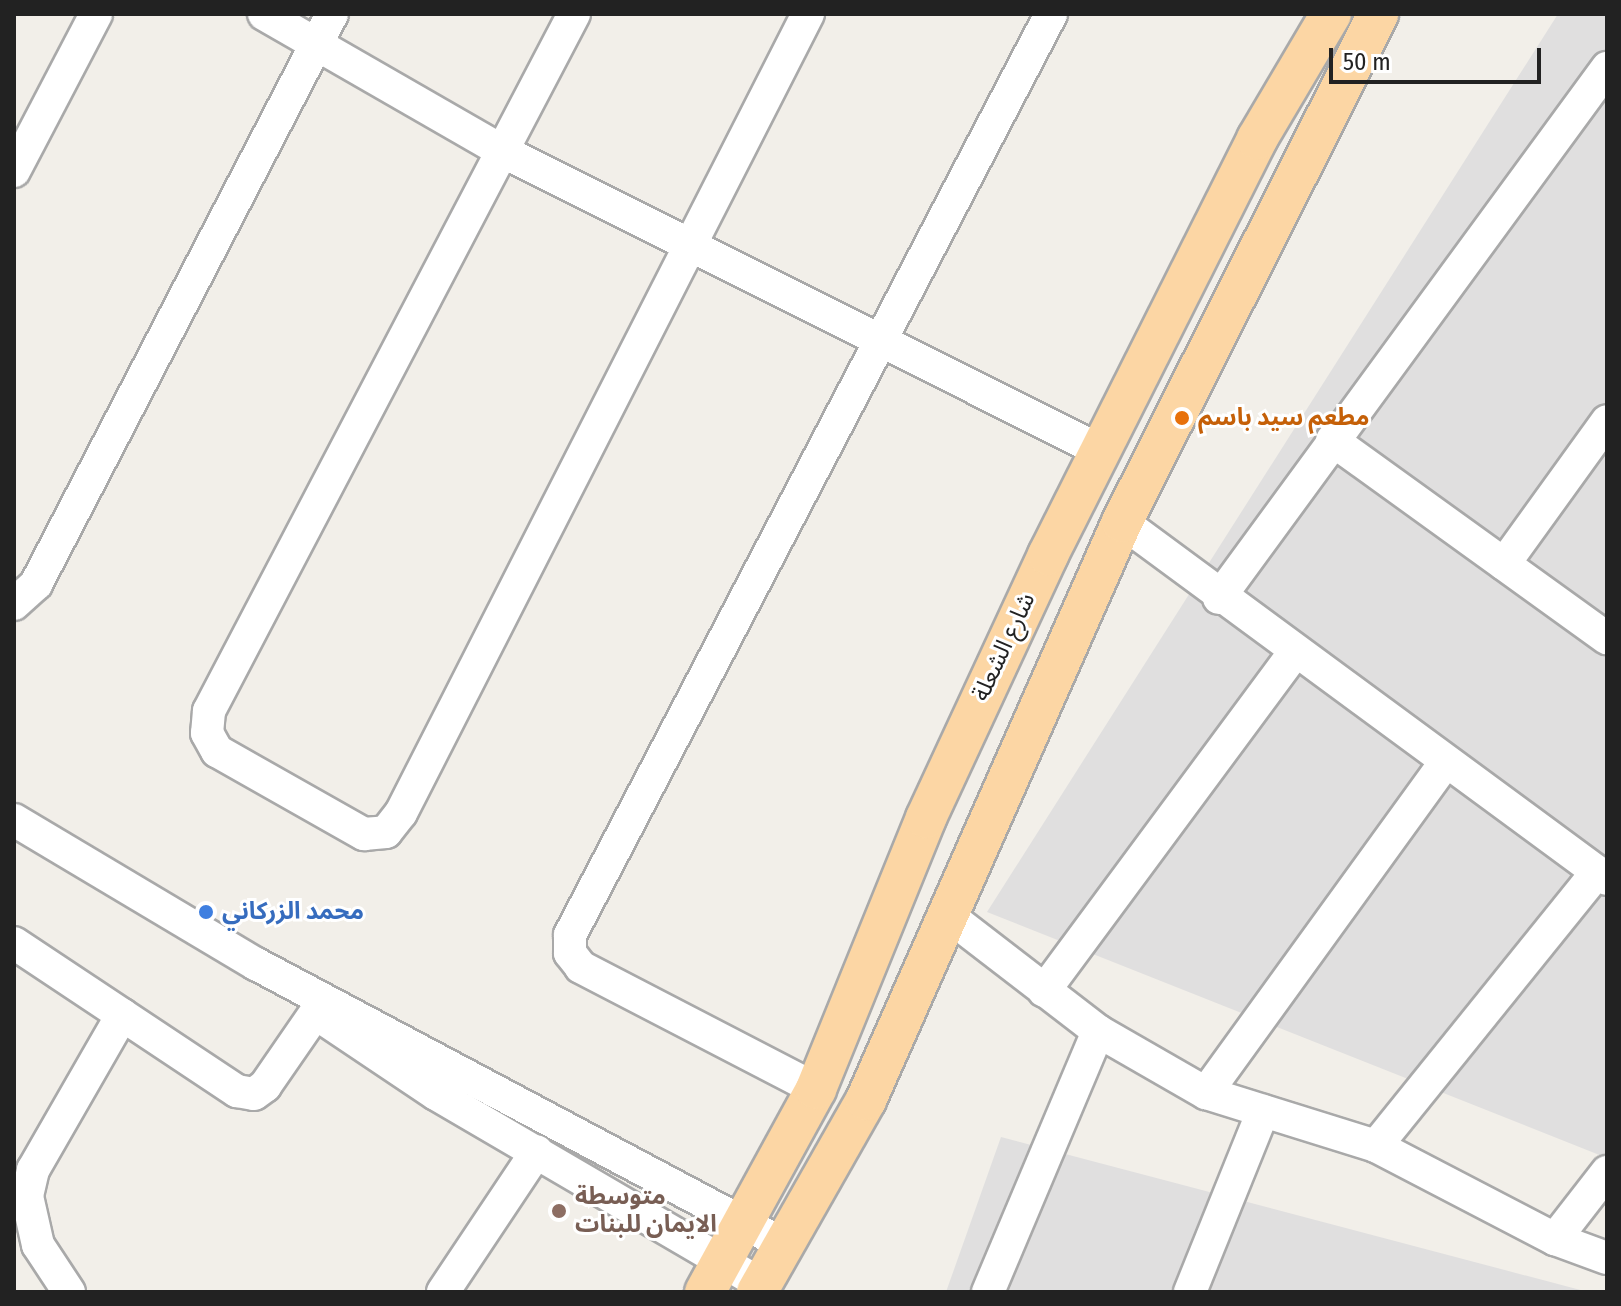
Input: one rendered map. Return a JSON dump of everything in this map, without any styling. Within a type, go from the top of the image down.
[{"type":"main road","name":"شارع الشعلة","points":[[713,1277],[816,1089],[960,740],[1257,139],[1331,14]]},
{"type":"main road","points":[[759,1288],[866,1100],[950,917],[1122,522],[1339,85],[1378,14]]},
{"type":"street","points":[[14,171],[96,14]]},
{"type":"street","points":[[264,14],[502,151],[1103,452]]},
{"type":"street","points":[[14,604],[36,584],[332,14]]},
{"type":"street","points":[[574,14],[209,711],[207,733],[217,751],[364,834],[386,832],[401,813],[685,244],[808,14]]},
{"type":"street","points":[[816,1089],[581,967],[570,953],[570,935],[878,340],[1051,14]]},
{"type":"street","points":[[1339,85],[1400,14]]},
{"type":"street","points":[[1219,598],[1607,68]]},
{"type":"street","points":[[1504,564],[1607,421]]},
{"type":"street","points":[[1332,440],[1607,638]]},
{"type":"street","points":[[1122,522],[1219,598],[1602,875],[1376,1146]]},
{"type":"street","points":[[1044,991],[1294,653]]},
{"type":"street","points":[[1206,1093],[1446,762]]},
{"type":"street","points":[[14,820],[256,964],[783,1244]]},
{"type":"street","points":[[950,917],[1098,1031],[1206,1093],[1376,1146],[1555,1239],[1607,1258]]},
{"type":"street","points":[[14,943],[122,1015],[254,1094],[316,1012]]},
{"type":"street","points":[[256,964],[316,1012],[537,1151],[713,1277],[759,1288]]},
{"type":"street","points":[[69,1292],[38,1245],[27,1196],[33,1170],[122,1015]]},
{"type":"street","points":[[988,1292],[1098,1031]]},
{"type":"street","points":[[1190,1292],[1263,1111]]},
{"type":"street","points":[[443,1292],[537,1151]]},
{"type":"street","points":[[1555,1239],[1607,1172]]},
{"type":"shaded area","points":[[1558,14],[1607,14],[1607,1158],[987,912]]},
{"type":"shaded area","points":[[1001,1137],[1588,1292],[946,1292]]},
{"type":"place","name":"مطعم سيد باسم","points":[[1182,418]]},
{"type":"place","name":"محمد الزركاني","points":[[206,912]]},
{"type":"place","name":"متوسطة الايمان للبنات","points":[[559,1211]]}]
